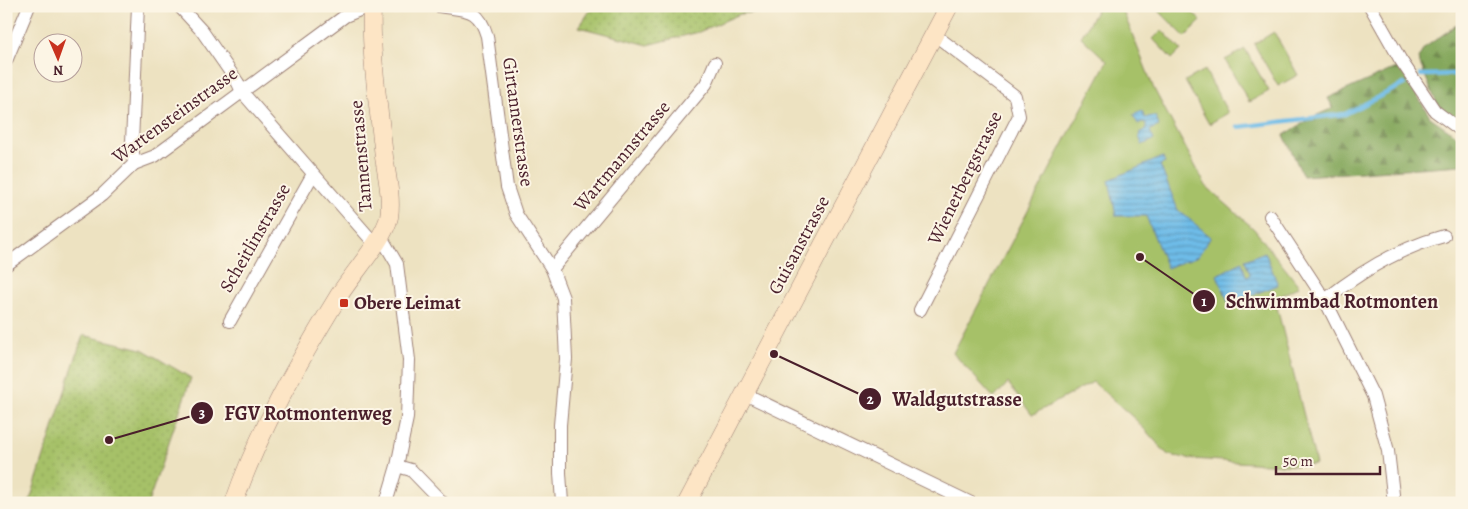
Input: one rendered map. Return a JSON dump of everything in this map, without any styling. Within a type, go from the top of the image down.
[{"type":"street","points":[[6,62],[29,6]]},
{"type":"street","points":[[134,164],[132,142],[138,6]]},
{"type":"street","points":[[179,6],[202,31],[238,83],[242,92],[313,174],[377,240],[332,308],[266,426],[234,503]]},
{"type":"street","name":"Girtannerstrasse","points":[[439,6],[473,12],[482,21],[487,36],[504,172],[510,201],[524,227],[552,269],[563,298],[566,359],[560,426],[562,503]]},
{"type":"street","name":"Guisanstrasse","points":[[687,503],[949,6]]},
{"type":"street","points":[[1370,6],[1400,59],[1434,111],[1462,131]]},
{"type":"street","name":"Wartensteinstrasse","points":[[6,265],[102,195],[134,164],[155,156],[345,16],[372,7]]},
{"type":"street","name":"Tannenstrasse","points":[[372,7],[373,53],[389,206],[389,217],[377,240],[397,264],[409,360],[407,418],[397,466],[386,503]]},
{"type":"street","name":"Wienerbergstrasse","points":[[920,310],[1019,116],[1015,96],[935,35]]},
{"type":"street","name":"Wartmannstrasse","points":[[552,269],[706,84],[715,63]]},
{"type":"street","name":"Scheitlinstrasse","points":[[230,321],[313,174]]},
{"type":"street","points":[[1270,216],[1325,300],[1373,396],[1388,451],[1394,503]]},
{"type":"street","points":[[1325,300],[1390,255],[1444,236]]},
{"type":"street","points":[[745,394],[971,503]]},
{"type":"street","points":[[397,466],[411,470],[443,503]]},
{"type":"green space","points":[[593,6],[812,6],[740,14],[699,32],[648,45],[579,27]]},
{"type":"green space","points":[[1099,6],[1121,6],[1154,89],[1206,186],[1254,229],[1299,286],[1275,299],[1316,464],[1297,466],[1193,459],[1168,455],[1136,420],[1093,382],[1032,415],[1008,383],[994,398],[953,353],[1107,61],[1081,37]]},
{"type":"green space","points":[[1154,6],[1186,6],[1201,21],[1185,37]]},
{"type":"green space","points":[[1462,21],[1462,124],[1437,104],[1418,59],[1424,48]]},
{"type":"green space","points":[[1162,30],[1181,50],[1172,59],[1153,39]]},
{"type":"green space","points":[[1274,32],[1298,75],[1278,86],[1254,44]]},
{"type":"green space","points":[[1245,49],[1269,91],[1249,102],[1225,60]]},
{"type":"green space","points":[[1400,66],[1430,117],[1462,139],[1462,165],[1303,176],[1284,135],[1315,116],[1333,108],[1328,98]]},
{"type":"green space","points":[[1205,70],[1228,113],[1209,124],[1185,81]]},
{"type":"green space","points":[[83,335],[142,349],[191,378],[148,503],[29,503]]},
{"type":"water","points":[[1142,111],[1145,118],[1156,117],[1159,126],[1150,131],[1154,140],[1142,145],[1139,136],[1140,132],[1146,130],[1146,123],[1138,124],[1133,115]]},
{"type":"water","points":[[1163,157],[1165,163],[1160,165],[1178,210],[1211,237],[1198,256],[1167,268],[1146,216],[1116,216],[1109,180]]},
{"type":"water","points":[[1265,252],[1278,285],[1229,304],[1217,275],[1242,262],[1248,277],[1250,274],[1245,260]]},
{"type":"waterway","points":[[1421,75],[1462,74]]},
{"type":"waterway","points":[[1238,127],[1345,114],[1404,84]]},
{"type":"place","name":"Schwimmbad Rotmonten","points":[[1140,257]]},
{"type":"place","name":"Obere Leimat","points":[[344,303]]},
{"type":"place","name":"Waldgutstrasse","points":[[774,354]]},
{"type":"place","name":"FGV Rotmontenweg","points":[[109,440]]}]
